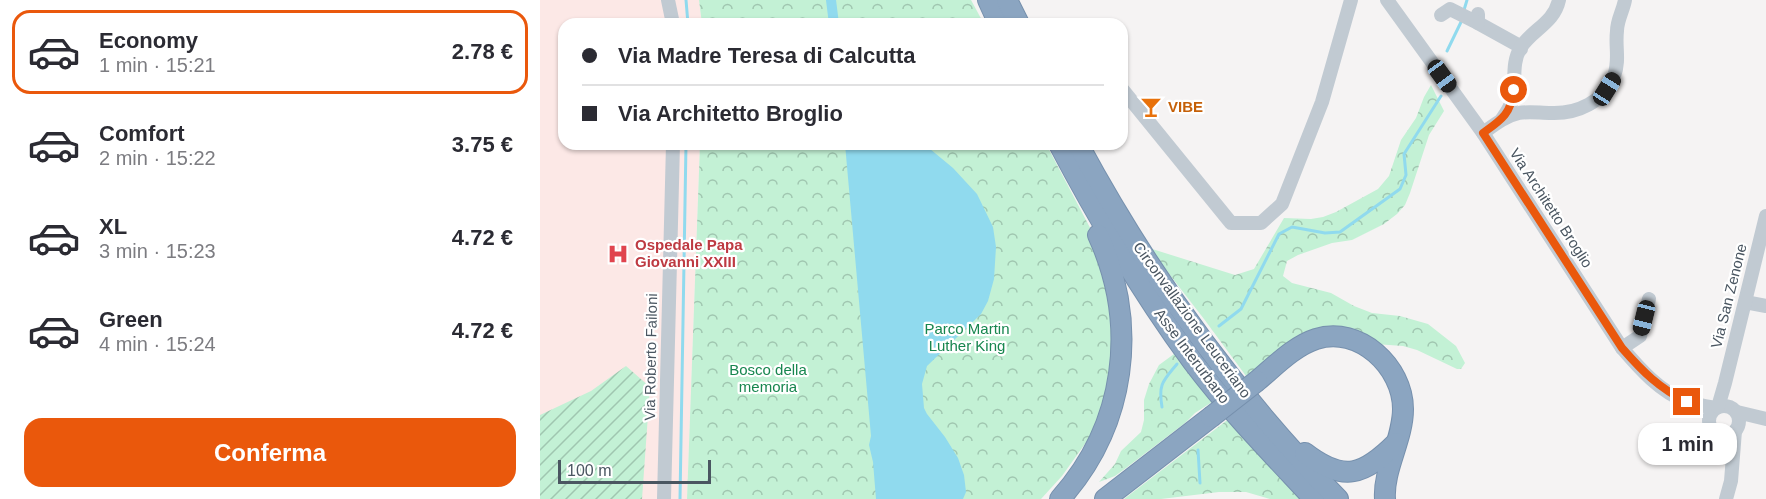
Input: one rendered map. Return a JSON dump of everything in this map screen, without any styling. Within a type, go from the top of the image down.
[{"type":"highway","points":[[988,0],[996,18]]},
{"type":"highway","points":[[1008,0],[1016,18]]},
{"type":"highway","points":[[1060,499],[1085,468],[1100,440],[1119,380],[1122,345],[1121,314],[1106,252],[1089,214],[1088,199],[1062,150]]},
{"type":"highway","name":"Circonvallazione Leuceriano","points":[[1081,150],[1106,196],[1162,284],[1275,430]]},
{"type":"highway","name":"Asse Interurbano","points":[[1088,199],[1125,261],[1194,363],[1234,412],[1314,499]]},
{"type":"highway","points":[[1105,499],[1294,351],[1315,339],[1334,337],[1360,343],[1382,357],[1393,373],[1400,391],[1403,407],[1385,499]]},
{"type":"highway","points":[[1275,430],[1312,459],[1337,471],[1349,472],[1371,466],[1398,441]]},
{"type":"highway","points":[[1275,430],[1338,499]]},
{"type":"street","points":[[668,0],[672,18]]},
{"type":"street","points":[[1128,96],[1231,223],[1261,223],[1282,204],[1322,102],[1350,0]]},
{"type":"street","name":"Via Architetto Broglio","points":[[1387,0],[1483,133],[1622,348],[1651,380],[1687,402],[1708,421]]},
{"type":"street","points":[[1502,119],[1512,100],[1516,58],[1521,49],[1551,18],[1559,0]]},
{"type":"street","points":[[1483,133],[1502,119],[1522,112],[1566,113],[1577,110],[1598,98],[1607,89],[1617,68],[1619,57],[1617,23],[1625,0]]},
{"type":"street","points":[[1441,15],[1450,9],[1470,17],[1521,49]]},
{"type":"street","name":"Via Roberto Failoni","points":[[664,499],[673,150]]},
{"type":"street","name":"Via San Zenone","points":[[1725,409],[1725,383],[1766,216]]},
{"type":"street","points":[[1622,348],[1640,336],[1649,299]]},
{"type":"street","points":[[1745,302],[1766,306]]},
{"type":"street","name":"Via Architetto Broglio","points":[[1687,402],[1765,419]]},
{"type":"street","points":[[1726,499],[1740,422],[1725,409],[1711,412],[1708,421],[1712,431],[1726,436],[1737,429]]},
{"type":"street","name":"Via Architetto Broglio","points":[[1737,429],[1765,419]]},
{"type":"street","points":[[1721,436],[1733,465]]},
{"type":"shaded area","name":"Ospedale Papa Giovanni XXIII","points":[[540,0],[699,0],[701,18],[558,18],[558,150],[700,150],[687,499],[540,499]]},
{"type":"green space","points":[[699,0],[971,0],[981,18],[701,18]]},
{"type":"green space","points":[[1431,85],[1444,111],[1429,135],[1405,205],[1384,224],[1352,240],[1332,243],[1287,261],[1283,276],[1292,283],[1331,293],[1372,313],[1400,316],[1428,324],[1456,346],[1465,363],[1461,369],[1457,369],[1417,350],[1403,346],[1375,344],[1350,333],[1278,351],[1246,376],[1149,248],[1235,275],[1254,269],[1284,218],[1323,217],[1378,189],[1389,176],[1401,140],[1416,118]]},
{"type":"green space","name":"Parco Martin Luther King","points":[[700,150],[1049,150],[1097,241],[1109,287],[1115,336],[1107,400],[1092,434],[1062,476],[1041,499],[687,499]]},
{"type":"green space","points":[[1174,354],[1215,400],[1115,476],[1099,482],[1115,464],[1121,451],[1141,432],[1144,420],[1144,400],[1149,384],[1159,365]]},
{"type":"green space","points":[[626,366],[650,387],[642,499],[540,499],[540,415],[591,391]]},
{"type":"green space","points":[[1230,418],[1305,499],[1270,499],[1246,492],[1219,492],[1161,499],[1124,499]]},
{"type":"water","points":[[846,150],[931,150],[953,168],[977,194],[993,227],[996,247],[994,279],[988,301],[981,314],[927,366],[922,384],[924,408],[958,458],[964,475],[966,492],[963,499],[876,499],[869,445],[871,436]]},
{"type":"waterway","points":[[686,0],[688,18]]},
{"type":"waterway","points":[[831,0],[833,18]]},
{"type":"waterway","points":[[1464,10],[1467,0]]},
{"type":"waterway","points":[[1447,51],[1462,20]]},
{"type":"waterway","points":[[1219,326],[1241,309],[1279,234],[1292,227],[1325,233],[1340,232],[1400,189],[1406,175],[1404,154],[1441,96]]},
{"type":"waterway","points":[[680,499],[686,150]]},
{"type":"waterway","points":[[1162,407],[1161,388],[1177,364]]},
{"type":"waterway","points":[[1198,450],[1200,483]]},
{"type":"place","name":"VIBE","points":[[1151,107]]},
{"type":"place","name":"Ospedale Papa Giovanni XXIII","points":[[618,254]]},
{"type":"route","points":[[1514,90],[1508,110],[1502,119],[1483,133],[1622,348],[1651,380],[1687,402]]},
{"type":"park label","name":"Bosco della memoria","points":[[768,378]]}]
